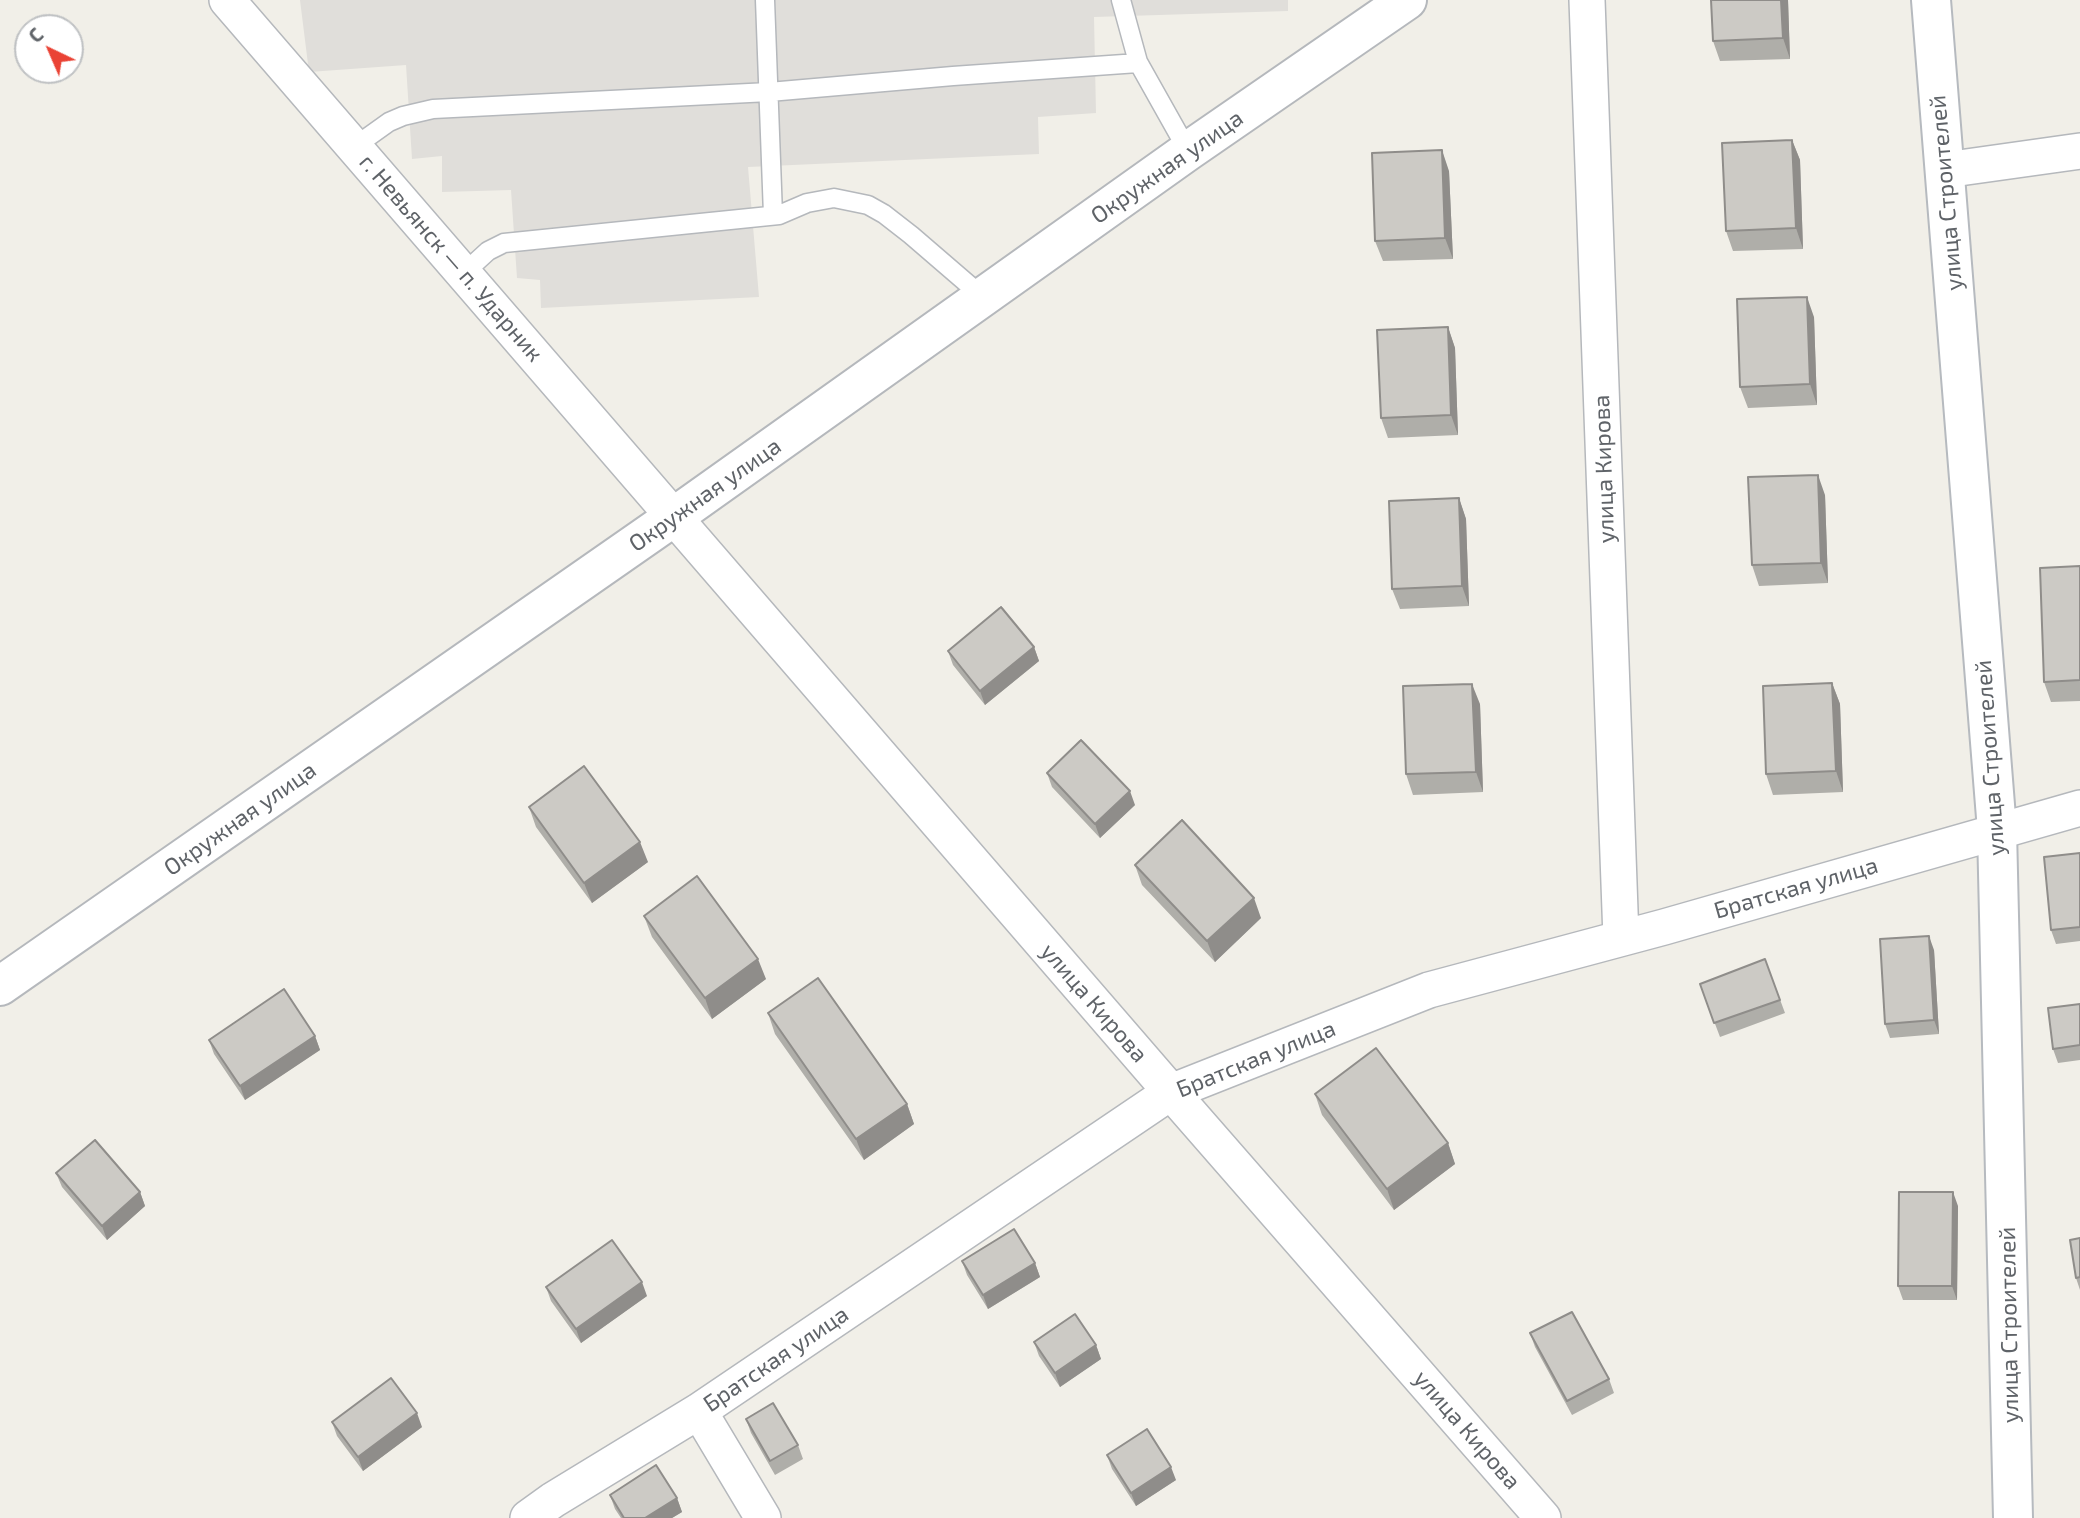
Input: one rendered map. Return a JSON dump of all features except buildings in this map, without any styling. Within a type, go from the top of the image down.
[{"type":"street","name":"Окружная улица","points":[[0,986],[675,516],[1188,151],[1407,0]]},
{"type":"street","name":"улица Кирова","points":[[1587,0],[1621,938]]},
{"type":"street","name":"улица Строителей","points":[[1931,0],[1997,830],[2013,1518]]},
{"type":"street","name":"г. Невьянск — п. Ударник","points":[[242,6],[354,147],[675,516]]},
{"type":"street","points":[[1945,170],[2080,151]]},
{"type":"street","name":"улица Кирова","points":[[675,516],[1171,1092],[1544,1518]]},
{"type":"street","name":"Братская улица","points":[[528,1518],[699,1411],[1171,1092],[1429,990],[2080,808]]},
{"type":"street","points":[[699,1411],[763,1518]]},
{"type":"lane","points":[[765,0],[773,215]]},
{"type":"lane","points":[[1121,0],[1139,63],[1188,151]]},
{"type":"lane","points":[[354,147],[388,122],[433,109],[769,92],[1139,63]]},
{"type":"lane","points":[[464,273],[488,251],[504,243],[773,215],[807,203],[834,198],[868,205],[911,234],[983,297]]},
{"type":"shaded area","points":[[300,0],[1288,0],[1288,11],[1094,17],[1096,113],[1038,117],[1039,154],[748,167],[759,297],[541,308],[540,280],[517,278],[511,190],[442,192],[442,156],[412,159],[406,65],[309,72]]}]
